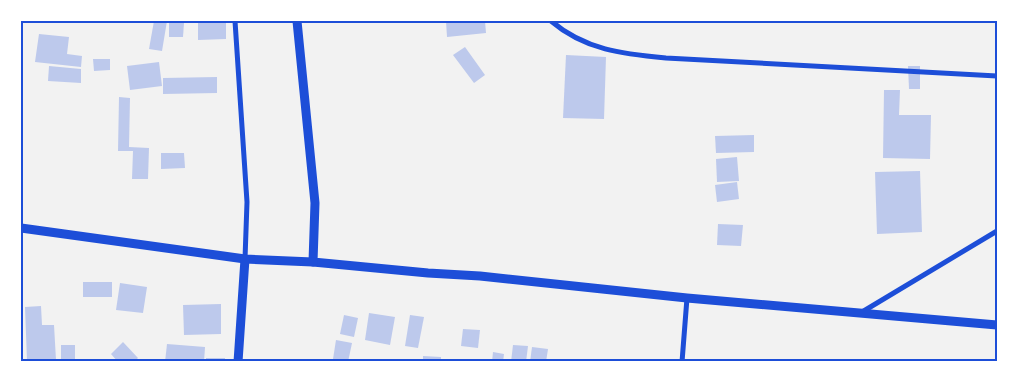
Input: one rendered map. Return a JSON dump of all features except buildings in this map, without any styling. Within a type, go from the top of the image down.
[{"type":"street","points":[[235,21],[247,202],[238,362]]},
{"type":"street","points":[[297,21],[315,203],[313,262]]},
{"type":"street","points":[[551,21],[563,31],[588,44],[623,54],[997,76]]},
{"type":"street","points":[[21,228],[245,259],[313,262],[480,276],[687,298],[997,325]]},
{"type":"street","points":[[862,313],[997,231]]},
{"type":"street","points":[[682,362],[687,298]]}]
